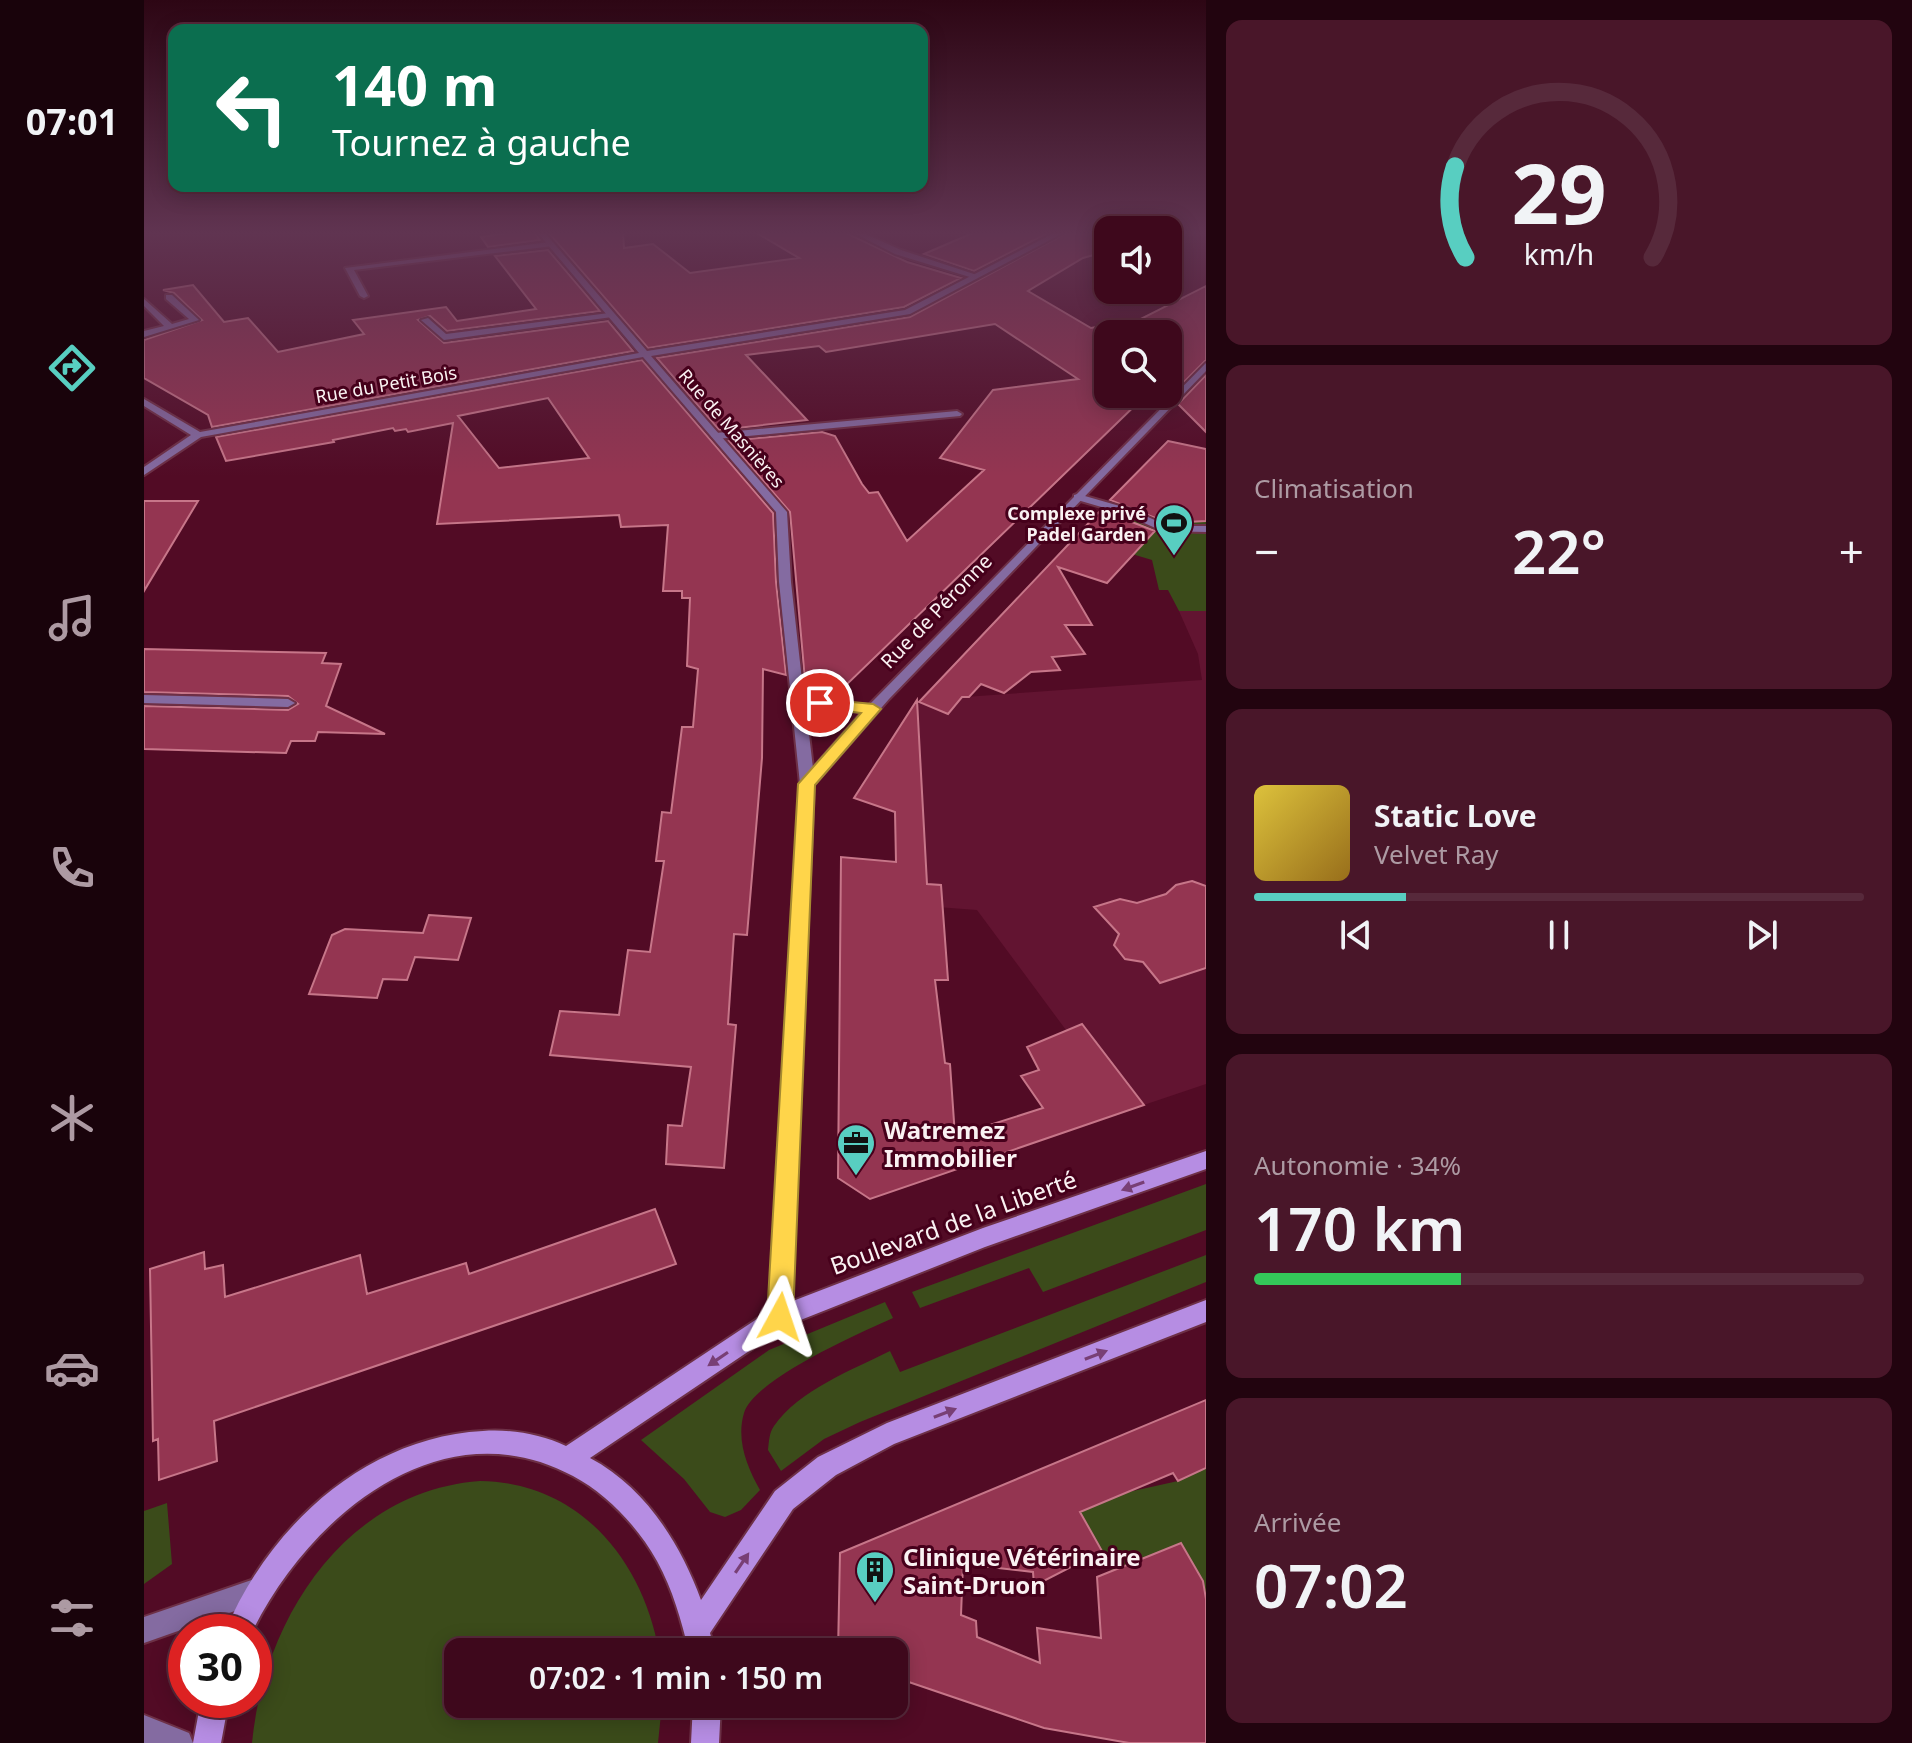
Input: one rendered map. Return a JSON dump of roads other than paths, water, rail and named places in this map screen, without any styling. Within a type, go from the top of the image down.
[{"type":"main road","name":"Boulevard de la Liberté","points":[[568,1459],[780,1317],[983,1238],[1206,1160]]},
{"type":"main road","points":[[701,1638],[784,1500],[827,1466],[887,1435],[1206,1311]]},
{"type":"main road","points":[[247,1614],[260,1590],[307,1527],[336,1501],[400,1461],[446,1447],[502,1442],[536,1448],[568,1459],[610,1484],[647,1520],[677,1566],[699,1638]]},
{"type":"main road","points":[[207,1743],[212,1718]]},
{"type":"main road","points":[[705,1743],[706,1718]]},
{"type":"street","points":[[156,313],[170,327]]},
{"type":"street","points":[[144,334],[195,320],[187,313]]},
{"type":"street","name":"Rue du Petit Bois","points":[[144,472],[198,435],[644,355],[899,313]]},
{"type":"street","points":[[425,320],[444,337],[609,315]]},
{"type":"street","name":"Rue de Masnières","points":[[609,315],[781,512],[807,784]]},
{"type":"street","name":"Rue de Péronne","points":[[807,784],[873,709],[1206,366]]},
{"type":"street","points":[[144,402],[198,435]]},
{"type":"street","points":[[716,436],[957,414]]},
{"type":"street","points":[[1078,497],[1126,511],[1166,529],[1206,529]]},
{"type":"street","points":[[796,691],[831,706],[873,709]]},
{"type":"street","points":[[144,699],[288,703]]},
{"type":"street","points":[[780,1317],[807,784]]},
{"type":"street","points":[[144,1630],[260,1590]]},
{"type":"street","points":[[144,1729],[179,1743]]},
{"type":"place","name":"Complexe privé Padel Garden","points":[[1174,557]]},
{"type":"place","name":"Watremez Immobilier","points":[[856,1177]]},
{"type":"place","name":"Clinique Vétérinaire Saint-Druon","points":[[875,1604]]}]
